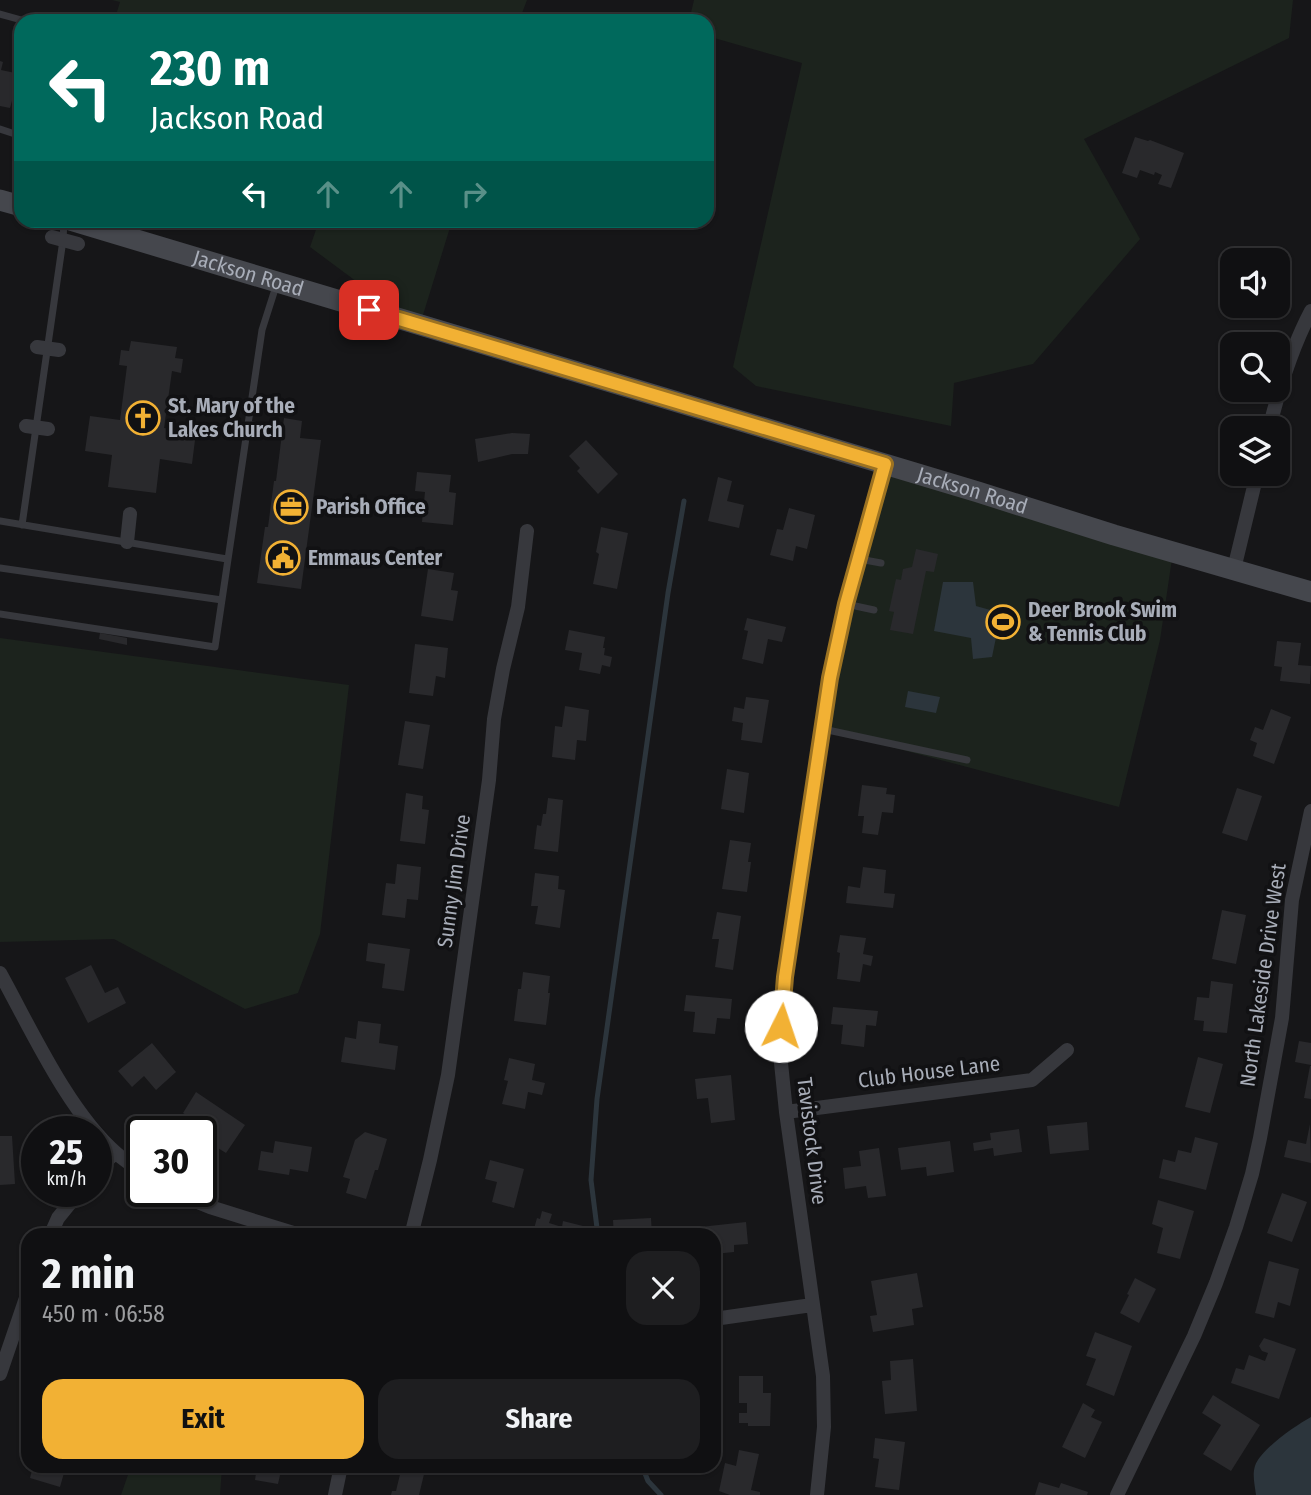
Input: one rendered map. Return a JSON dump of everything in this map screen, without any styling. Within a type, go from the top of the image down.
[{"type":"street","points":[[62,233],[78,244]]},
{"type":"street","name":"Jackson Road","points":[[62,233],[278,283],[1311,592]]},
{"type":"street","points":[[1273,416],[1289,364],[1311,311]]},
{"type":"street","name":"Tavistock Drive","points":[[817,1495],[824,1427],[823,1376],[786,1112],[780,1053],[782,1002],[830,678],[846,604],[885,464]]},
{"type":"street","points":[[1234,569],[1254,486]]},
{"type":"street","points":[[127,542],[131,514]]},
{"type":"street","name":"Sunny Jim Drive","points":[[413,1228],[448,1074],[489,780],[494,719],[518,607],[527,531]]},
{"type":"street","name":"North Lakeside Drive West","points":[[1117,1495],[1194,1336],[1216,1283],[1248,1187],[1282,1018],[1292,900],[1311,811]]},
{"type":"street","points":[[0,973],[60,1082],[89,1123],[115,1153],[126,1161]]},
{"type":"street","name":"Club House Lane","points":[[786,1112],[1032,1080],[1067,1050]]},
{"type":"street","points":[[112,1156],[115,1153]]},
{"type":"street","points":[[54,1228],[67,1207]]},
{"type":"street","points":[[209,1207],[277,1228]]},
{"type":"street","points":[[721,1318],[812,1305]]},
{"type":"street","points":[[0,1374],[21,1312]]},
{"type":"street","points":[[335,1495],[340,1473]]},
{"type":"lane","points":[[22,524],[62,233]]},
{"type":"lane","points":[[0,614],[215,647],[262,330],[278,283]]},
{"type":"lane","points":[[248,425],[259,426]]},
{"type":"lane","points":[[0,521],[228,559]]},
{"type":"lane","points":[[859,559],[881,563]]},
{"type":"lane","points":[[0,568],[222,600]]},
{"type":"lane","points":[[846,604],[874,610]]},
{"type":"lane","points":[[823,729],[967,760]]},
{"type":"shaded area","points":[[112,0],[527,0],[522,14],[116,14],[120,2]]},
{"type":"shaded area","points":[[694,0],[1293,0],[1289,38],[1084,139],[1140,239],[1033,364],[954,383],[951,426],[756,386],[733,367],[802,63],[714,38],[714,14],[691,14]]},
{"type":"shaded area","points":[[317,228],[450,228],[419,328],[310,247]]},
{"type":"shaded area","name":"Deer Brook Swim & Tennis Club","points":[[885,464],[1173,552],[1160,640],[1119,807],[823,729]]},
{"type":"shaded area","points":[[943,582],[973,582],[976,606],[1001,613],[992,657],[973,659],[971,638],[934,631]]},
{"type":"shaded area","points":[[0,638],[349,685],[320,934],[298,993],[245,1009],[114,939],[0,942]]},
{"type":"shaded area","points":[[908,691],[940,697],[936,713],[905,707]]},
{"type":"shaded area","points":[[1311,1417],[1311,1495],[1256,1495],[1254,1473],[1258,1459],[1279,1438]]},
{"type":"shaded area","points":[[129,1473],[222,1473],[220,1495],[121,1495]]},
{"type":"building","points":[[0,61],[3,62],[1,70],[14,73],[14,97],[10,108],[0,106]]},
{"type":"building","points":[[1135,137],[1184,153],[1171,188],[1158,184],[1162,175],[1155,172],[1154,175],[1140,170],[1137,178],[1122,173]]},
{"type":"building","name":"St. Mary of the Lakes Church","points":[[131,341],[177,347],[175,358],[183,359],[181,373],[172,371],[164,428],[196,432],[192,464],[160,459],[156,493],[108,487],[112,455],[85,451],[90,416],[120,420],[127,366],[119,365],[121,350],[129,351]]},
{"type":"building","points":[[284,418],[302,421],[300,438],[321,440],[301,589],[257,583],[265,527],[268,527],[276,481]]},
{"type":"building","points":[[512,433],[530,434],[528,454],[512,454],[478,462],[475,439]]},
{"type":"building","points":[[586,440],[618,474],[598,494],[577,471],[580,468],[569,456]]},
{"type":"building","points":[[417,472],[451,475],[449,492],[456,493],[453,525],[422,522],[425,492],[415,491]]},
{"type":"building","points":[[718,477],[732,481],[727,501],[744,505],[739,528],[708,521]]},
{"type":"building","points":[[789,508],[815,515],[807,549],[796,546],[793,561],[770,555],[777,529],[783,530]]},
{"type":"building","points":[[601,527],[628,533],[617,589],[593,584]]},
{"type":"building","points":[[916,549],[938,554],[934,572],[926,571],[913,634],[890,630],[894,612],[889,611],[896,579],[901,580],[903,569],[912,567]]},
{"type":"building","points":[[428,569],[454,573],[451,590],[458,591],[453,621],[421,616]]},
{"type":"building","points":[[747,618],[786,627],[782,642],[768,639],[763,664],[742,659],[748,631],[744,630]]},
{"type":"building","points":[[569,630],[605,637],[604,655],[612,657],[610,667],[602,665],[600,674],[579,670],[582,653],[565,650]]},
{"type":"building","points":[[100,633],[127,638],[127,645],[99,639]]},
{"type":"building","points":[[1277,641],[1301,643],[1298,665],[1311,666],[1310,684],[1280,681],[1282,667],[1274,666]]},
{"type":"building","points":[[415,644],[448,648],[445,678],[436,676],[433,696],[409,693]]},
{"type":"building","points":[[746,697],[769,700],[762,743],[741,740],[743,723],[732,721],[734,707],[744,709]]},
{"type":"building","points":[[565,706],[589,710],[586,741],[577,740],[575,760],[552,757],[555,726],[562,727]]},
{"type":"building","points":[[1271,709],[1291,717],[1274,764],[1253,756],[1257,743],[1250,740],[1255,727],[1263,730]]},
{"type":"building","points":[[405,721],[430,725],[423,769],[398,765]]},
{"type":"building","points":[[727,769],[749,773],[744,813],[721,809]]},
{"type":"building","points":[[862,785],[887,788],[886,794],[895,795],[893,813],[882,812],[878,835],[862,833],[864,816],[858,816]]},
{"type":"building","points":[[1237,788],[1262,796],[1247,841],[1222,833]]},
{"type":"building","points":[[406,793],[423,796],[422,809],[429,810],[425,844],[400,841]]},
{"type":"building","points":[[548,798],[563,800],[558,852],[534,849],[537,825],[541,826],[543,814],[546,814]]},
{"type":"building","points":[[730,840],[751,843],[747,892],[722,889]]},
{"type":"building","points":[[397,864],[421,867],[418,900],[407,899],[405,918],[382,915],[386,883],[395,884]]},
{"type":"building","points":[[863,867],[886,870],[884,893],[895,894],[893,908],[846,903],[848,886],[860,888]]},
{"type":"building","points":[[535,873],[559,876],[558,889],[565,890],[560,928],[535,924],[538,906],[531,906]]},
{"type":"building","points":[[1222,910],[1246,915],[1236,964],[1212,959]]},
{"type":"building","points":[[717,912],[741,916],[733,970],[715,967],[719,939],[712,939]]},
{"type":"building","points":[[840,935],[866,938],[863,954],[873,956],[871,966],[863,964],[860,982],[837,979]]},
{"type":"building","points":[[368,943],[410,949],[404,991],[382,988],[385,964],[366,961]]},
{"type":"building","points":[[91,965],[105,993],[118,987],[126,1003],[88,1023],[65,978]]},
{"type":"building","points":[[523,972],[550,976],[546,1025],[514,1021]]},
{"type":"building","points":[[1211,981],[1233,984],[1227,1033],[1203,1031],[1204,1021],[1194,1020],[1197,997],[1209,998]]},
{"type":"building","points":[[686,995],[732,999],[730,1019],[717,1018],[715,1034],[693,1032],[695,1012],[684,1011]]},
{"type":"building","points":[[833,1007],[878,1011],[876,1026],[866,1025],[864,1047],[841,1044],[843,1025],[831,1024]]},
{"type":"building","points":[[358,1021],[381,1024],[379,1043],[398,1046],[395,1070],[341,1062],[345,1037],[356,1039]]},
{"type":"building","points":[[1299,1041],[1311,1043],[1311,1065],[1295,1062]]},
{"type":"building","points":[[152,1043],[176,1072],[156,1090],[144,1076],[132,1087],[118,1071]]},
{"type":"building","points":[[1198,1057],[1223,1064],[1210,1113],[1185,1107]]},
{"type":"building","points":[[509,1058],[535,1064],[532,1080],[545,1083],[542,1095],[528,1092],[525,1109],[502,1104],[508,1081],[504,1080]]},
{"type":"building","points":[[1311,1066],[1311,1099],[1304,1098]]},
{"type":"building","points":[[731,1075],[735,1120],[711,1123],[708,1098],[697,1099],[695,1079]]},
{"type":"building","points":[[196,1092],[245,1125],[226,1153],[217,1147],[217,1116],[188,1116],[183,1113]]},
{"type":"building","points":[[1087,1122],[1089,1150],[1050,1154],[1047,1126]]},
{"type":"building","points":[[1310,1124],[1311,1163],[1284,1157],[1288,1140],[1306,1144]]},
{"type":"building","points":[[1019,1129],[1022,1152],[994,1156],[993,1148],[974,1151],[973,1143],[991,1140],[990,1133]]},
{"type":"building","points":[[365,1132],[387,1139],[366,1199],[346,1193],[350,1179],[343,1177],[355,1140]]},
{"type":"building","points":[[0,1136],[12,1136],[15,1184],[0,1185]]},
{"type":"building","points":[[1195,1137],[1218,1143],[1206,1190],[1159,1178],[1163,1159],[1175,1162],[1178,1150],[1191,1153]]},
{"type":"building","points":[[275,1141],[312,1147],[308,1172],[290,1169],[289,1175],[258,1170],[261,1151],[273,1153]]},
{"type":"building","points":[[950,1141],[954,1172],[927,1176],[926,1167],[901,1170],[898,1148]]},
{"type":"building","points":[[879,1148],[886,1196],[868,1198],[866,1186],[845,1189],[843,1168],[861,1166],[859,1151]]},
{"type":"building","points":[[490,1160],[524,1169],[514,1208],[492,1202],[497,1182],[485,1179]]},
{"type":"building","points":[[1282,1193],[1307,1202],[1292,1242],[1267,1233]]},
{"type":"building","points":[[1158,1200],[1194,1211],[1180,1259],[1157,1253],[1163,1228],[1152,1224]]},
{"type":"building","points":[[542,1211],[552,1214],[549,1223],[562,1227],[563,1221],[587,1227],[534,1228],[537,1218],[540,1219]]},
{"type":"building","points":[[651,1218],[652,1228],[614,1228],[613,1220]]},
{"type":"building","points":[[746,1222],[748,1244],[734,1245],[734,1252],[721,1253],[721,1228],[700,1227]]},
{"type":"building","points":[[1269,1261],[1299,1269],[1290,1306],[1278,1302],[1274,1318],[1255,1313]]},
{"type":"building","points":[[917,1273],[923,1307],[912,1309],[914,1325],[873,1332],[870,1316],[877,1315],[871,1281]]},
{"type":"building","points":[[1135,1278],[1156,1289],[1139,1323],[1120,1313]]},
{"type":"building","points":[[1095,1332],[1132,1346],[1114,1396],[1086,1385],[1096,1359],[1086,1356]]},
{"type":"building","points":[[1264,1338],[1296,1349],[1279,1399],[1231,1383],[1236,1368],[1244,1370],[1249,1355],[1265,1361],[1268,1353],[1262,1351],[1259,1346]]},
{"type":"building","points":[[913,1359],[917,1411],[885,1414],[882,1381],[891,1380],[890,1361]]},
{"type":"building","points":[[739,1376],[763,1376],[763,1393],[771,1393],[770,1426],[748,1426],[748,1423],[739,1423],[739,1413],[747,1413],[747,1403],[739,1403]]},
{"type":"building","points":[[1213,1395],[1260,1425],[1231,1471],[1203,1454],[1221,1425],[1202,1413]]},
{"type":"building","points":[[1083,1403],[1095,1410],[1091,1417],[1102,1422],[1085,1458],[1062,1447]]},
{"type":"building","points":[[875,1438],[905,1442],[899,1490],[875,1487],[879,1459],[873,1458]]},
{"type":"building","points":[[739,1450],[759,1454],[751,1490],[760,1492],[760,1495],[730,1495],[719,1491],[725,1463],[736,1466]]},
{"type":"building","points":[[31,1473],[64,1473],[60,1487],[30,1478]]},
{"type":"building","points":[[256,1473],[280,1473],[278,1484],[255,1480]]},
{"type":"building","points":[[400,1473],[424,1473],[419,1495],[391,1495],[392,1491],[396,1491]]},
{"type":"building","points":[[1039,1482],[1059,1488],[1061,1483],[1088,1492],[1087,1495],[1035,1495]]},
{"type":"waterway","points":[[597,1228],[591,1180],[597,1099],[668,593],[684,501]]},
{"type":"waterway","points":[[645,1473],[648,1481],[661,1495]]},
{"type":"place","name":"St. Mary of the Lakes Church","points":[[143,418]]},
{"type":"place","name":"Parish Office","points":[[291,507]]},
{"type":"place","name":"Emmaus Center","points":[[283,558]]},
{"type":"place","name":"Deer Brook Swim & Tennis Club","points":[[1003,622]]},
{"type":"route","points":[[369,310],[885,464],[846,604],[830,678],[785,977],[781,1026]]}]
